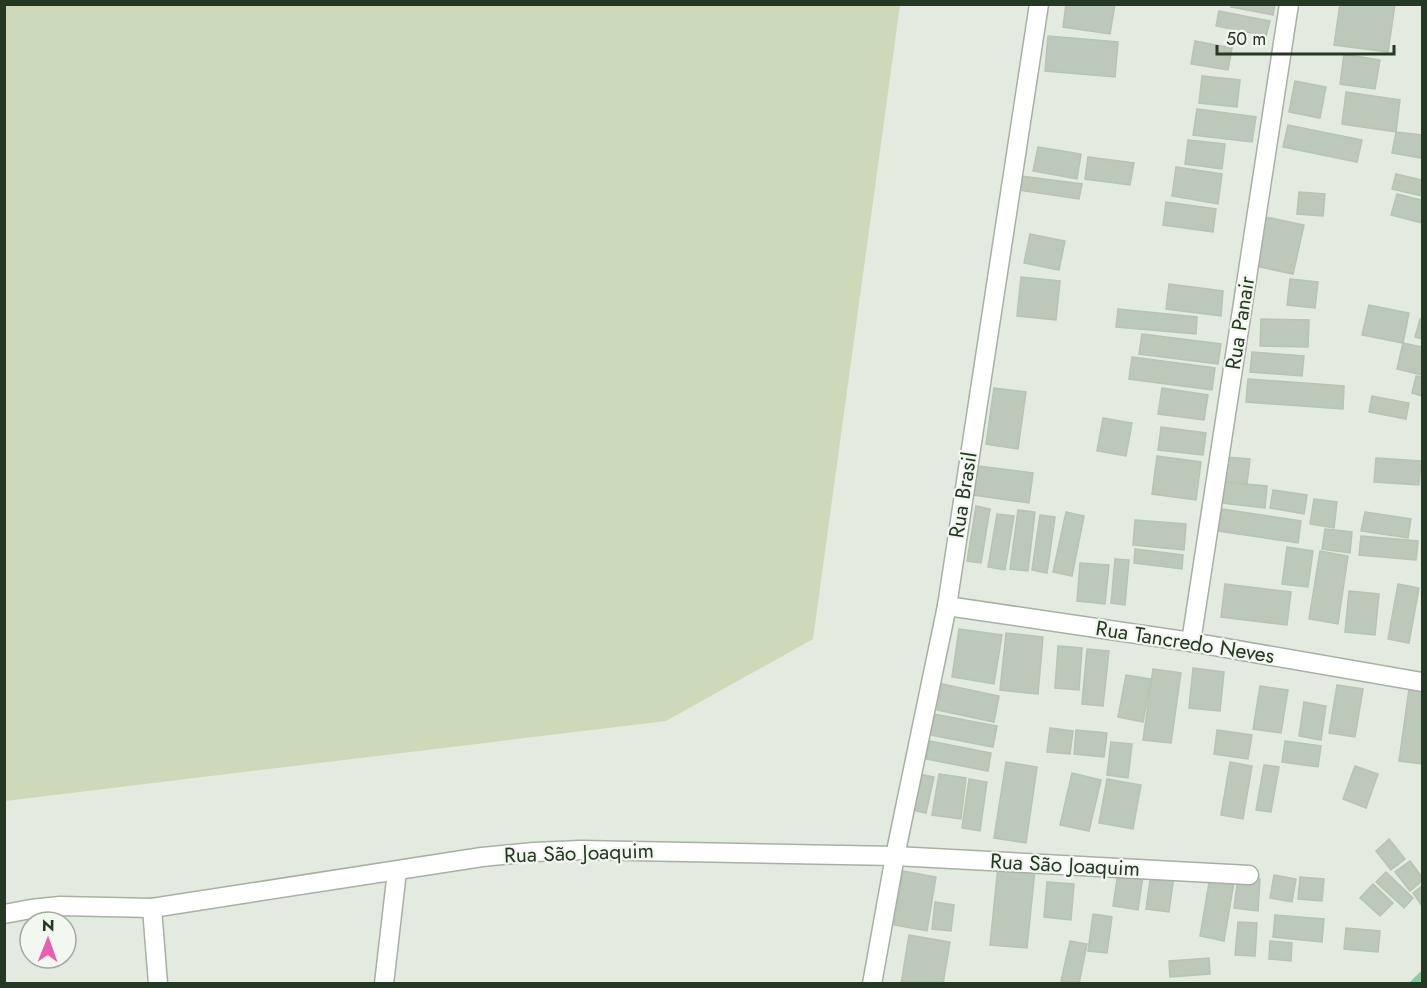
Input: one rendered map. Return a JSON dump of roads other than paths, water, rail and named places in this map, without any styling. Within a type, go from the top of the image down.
[{"type":"street","name":"Rua Brasil","points":[[872,984],[895,856],[947,606],[1039,4]]},
{"type":"street","name":"Rua Panair","points":[[1191,642],[1289,4]]},
{"type":"street","name":"Rua Tancredo Neves","points":[[947,606],[1191,642],[1422,682]]},
{"type":"street","name":"Rua São Joaquim","points":[[4,914],[60,906],[152,908],[482,857],[580,850],[895,856],[1249,875]]},
{"type":"street","points":[[384,984],[397,871]]},
{"type":"street","points":[[152,908],[158,984]]},
{"type":"waterway","points":[[1413,984],[1422,975]]}]
